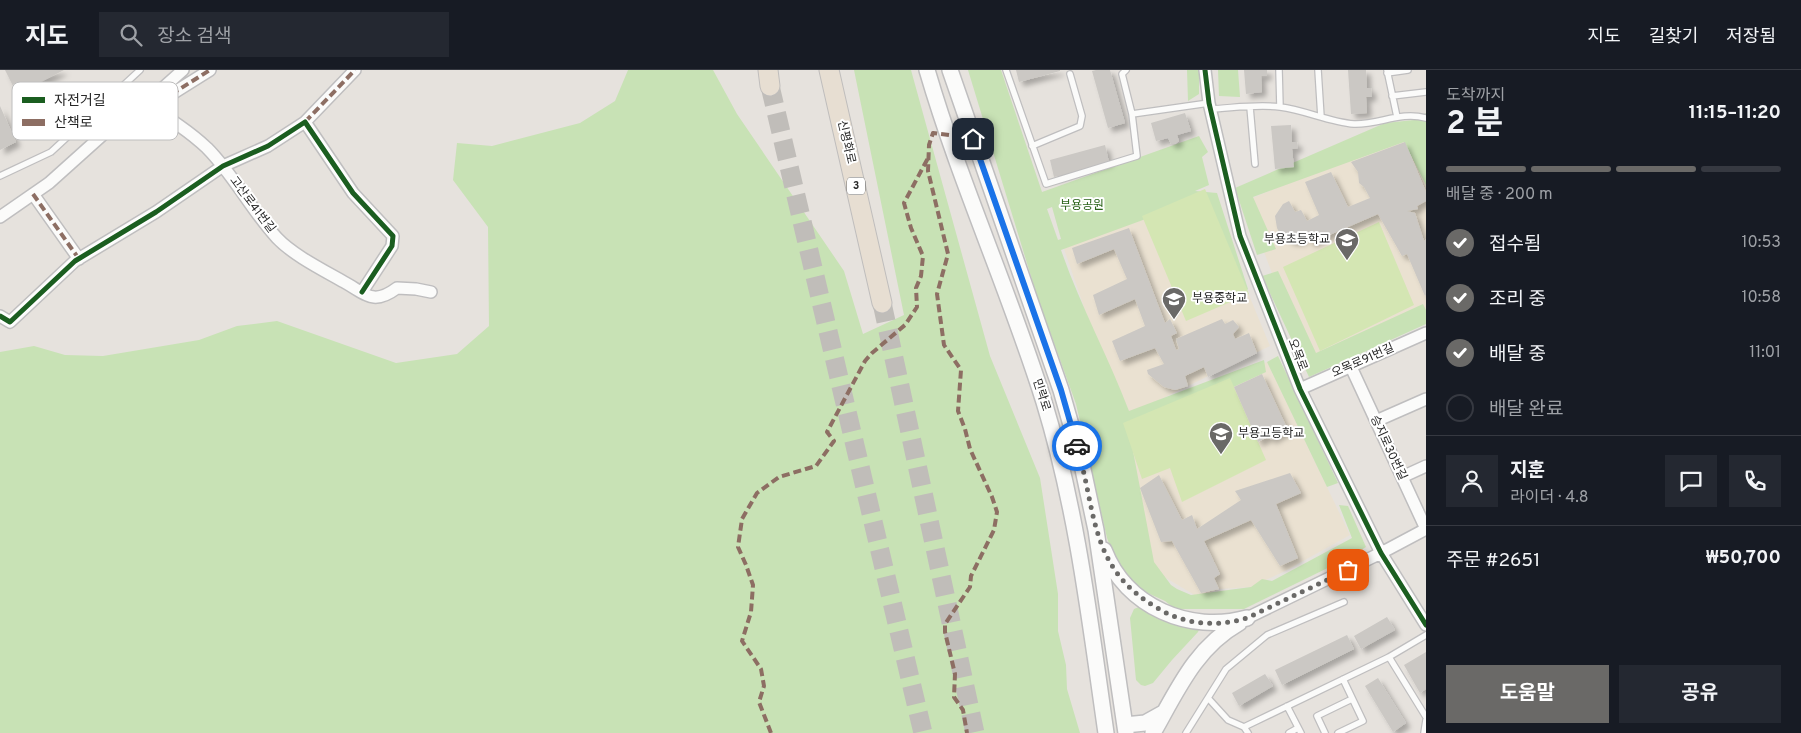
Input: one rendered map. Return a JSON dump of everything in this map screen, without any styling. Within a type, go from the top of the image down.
[{"type":"highway","name":"신평화로","points":[[830,70],[882,303]]},
{"type":"main road","name":"민락로","points":[[927,70],[1044,402],[1058,452],[1082,563],[1106,733]]},
{"type":"main road","name":"민락로","points":[[950,70],[1061,390],[1081,460],[1096,530],[1126,729]]},
{"type":"main road","points":[[1096,530],[1114,571],[1133,592],[1157,608],[1182,620],[1196,623],[1223,623],[1247,618]]},
{"type":"main road","points":[[1153,733],[1196,660],[1211,643],[1247,618]]},
{"type":"main road","points":[[1126,729],[1145,723],[1164,712]]},
{"type":"street","points":[[170,82],[183,70]]},
{"type":"street","points":[[178,87],[210,70]]},
{"type":"street","points":[[0,316],[10,322],[79,259],[156,212],[223,166],[268,146],[306,122],[355,70]]},
{"type":"street","name":"오목로","points":[[1205,70],[1210,106],[1240,236],[1300,389],[1381,553],[1426,625]]},
{"type":"street","points":[[306,122],[353,193],[393,236],[392,246],[362,292]]},
{"type":"street","name":"고산로41번길","points":[[178,125],[208,150],[223,166],[261,219],[279,240],[316,266],[373,298],[386,296],[397,288],[431,292]]},
{"type":"street","points":[[0,217],[49,183],[97,140]]},
{"type":"street","points":[[33,194],[79,259]]},
{"type":"street","name":"오목로91번길","points":[[1300,389],[1426,333]]},
{"type":"street","name":"승지로30번길","points":[[1351,367],[1426,529]]},
{"type":"street","points":[[1376,421],[1426,399]]},
{"type":"street","points":[[1402,478],[1426,466]]},
{"type":"street","points":[[1247,618],[1426,529]]},
{"type":"lane","points":[[127,82],[140,70]]},
{"type":"lane","points":[[1006,70],[1046,184],[1137,156],[1132,114],[1122,74],[1126,70]]},
{"type":"lane","points":[[1279,70],[1280,107]]},
{"type":"lane","points":[[1318,70],[1321,117]]},
{"type":"lane","points":[[1397,117],[1387,71],[1408,70]]},
{"type":"lane","points":[[1032,146],[1080,126],[1082,116],[1070,74]]},
{"type":"lane","points":[[1392,96],[1426,92]]},
{"type":"lane","points":[[1132,114],[1210,106],[1280,107],[1338,122],[1356,124],[1413,115],[1426,118]]},
{"type":"lane","points":[[1250,107],[1256,164]]},
{"type":"lane","points":[[0,176],[51,152],[64,140]]},
{"type":"lane","points":[[1186,733],[1226,669],[1267,635],[1344,602]]},
{"type":"lane","points":[[1244,726],[1389,657],[1426,635]]},
{"type":"lane","points":[[1389,657],[1426,719],[1424,733]]},
{"type":"lane","points":[[1338,733],[1363,721],[1343,679]]},
{"type":"lane","points":[[1208,698],[1228,720],[1244,726],[1248,733]]},
{"type":"lane","points":[[1325,733],[1317,716],[1352,699]]},
{"type":"lane","points":[[1287,706],[1299,730],[1289,733]]},
{"type":"shaded area","name":"부용초등학교","points":[[1407,135],[1426,173],[1426,321],[1310,375],[1245,201]]},
{"type":"shaded area","name":"부용중학교","points":[[1205,189],[1270,346],[1122,418],[1062,243],[1142,216]]},
{"type":"shaded area","name":"부용고등학교","points":[[1267,362],[1350,535],[1285,571],[1251,587],[1219,589],[1198,597],[1161,575],[1151,565],[1123,423]]},
{"type":"green space","points":[[628,70],[713,70],[737,114],[844,271],[863,334],[904,315],[854,70],[911,70],[990,356],[1040,478],[1058,594],[1058,631],[1066,665],[1067,689],[1080,733],[0,733],[0,352],[34,346],[65,355],[103,356],[199,340],[237,326],[277,321],[396,363],[457,354],[489,326],[488,227],[453,180],[457,143],[492,146],[580,123],[615,101]]},
{"type":"green space","name":"부용공원","points":[[968,70],[1001,70],[1042,192],[1199,136],[1208,152],[1202,157],[1209,185],[1195,191],[1217,193],[1248,289],[1235,302],[1203,198],[1061,250],[1129,411],[1264,360],[1266,372],[1130,435],[1154,562],[1171,585],[1191,595],[1251,587],[1262,579],[1272,581],[1352,538],[1339,505],[1348,506],[1366,547],[1346,559],[1244,609],[1175,609],[1165,601],[1141,590],[1117,565],[1107,538],[1076,404],[1037,296]],"holes":[[[1052,207],[1061,239],[1058,240],[1047,209]]]},
{"type":"green space","points":[[1187,70],[1199,70],[1199,94],[1188,101]]},
{"type":"green space","points":[[1218,70],[1238,70],[1240,97],[1219,96]]},
{"type":"green space","points":[[1426,113],[1426,185],[1404,142],[1253,197],[1276,249],[1257,255],[1235,188],[1385,123],[1414,120]]},
{"type":"green space","points":[[1205,189],[1249,294],[1186,321],[1142,216]]},
{"type":"green space","points":[[1379,222],[1414,305],[1320,351],[1283,267]]},
{"type":"green space","points":[[1278,271],[1316,353],[1423,304],[1426,310],[1426,324],[1309,377],[1262,276]]},
{"type":"green space","points":[[1278,356],[1338,483],[1327,487],[1267,362]]},
{"type":"green space","points":[[1230,378],[1266,460],[1182,502],[1170,468],[1142,479],[1123,423]]},
{"type":"green space","points":[[1139,607],[1200,627],[1198,632],[1153,683],[1145,686],[1136,680],[1130,618],[1134,609]]},
{"type":"building","points":[[5,70],[64,70],[40,82],[12,82],[12,84]]},
{"type":"building","points":[[1016,70],[1060,70],[1060,71],[1019,82]]},
{"type":"building","points":[[1110,70],[1125,123],[1108,128],[1092,71]]},
{"type":"building","points":[[1244,70],[1267,70],[1267,76],[1261,76],[1262,92],[1246,94]]},
{"type":"building","points":[[1348,70],[1366,70],[1367,88],[1371,88],[1372,97],[1366,97],[1367,113],[1351,114]]},
{"type":"building","points":[[0,106],[12,133],[12,140],[16,142],[0,150]]},
{"type":"building","points":[[1185,113],[1191,131],[1177,135],[1179,141],[1175,144],[1171,144],[1168,138],[1156,141],[1151,123]]},
{"type":"building","points":[[1291,125],[1292,142],[1297,142],[1298,148],[1292,149],[1294,167],[1275,169],[1271,126]]},
{"type":"building","points":[[1405,142],[1426,192],[1426,201],[1417,206],[1418,209],[1407,211],[1415,213],[1424,241],[1426,239],[1425,296],[1407,254],[1402,256],[1378,214],[1311,243],[1305,231],[1301,232],[1305,239],[1298,241],[1292,241],[1280,234],[1275,216],[1283,204],[1289,201],[1295,212],[1301,210],[1307,221],[1319,215],[1305,182],[1331,172],[1348,207],[1370,198],[1364,187],[1359,183],[1358,172],[1351,162]]},
{"type":"building","points":[[1105,145],[1109,162],[1054,177],[1050,160]]},
{"type":"building","points":[[1129,228],[1165,323],[1170,319],[1177,333],[1171,336],[1176,350],[1179,349],[1176,339],[1222,319],[1225,324],[1233,320],[1239,327],[1233,334],[1235,339],[1249,333],[1257,353],[1208,377],[1204,367],[1185,376],[1188,386],[1175,390],[1164,387],[1148,374],[1147,370],[1164,364],[1155,348],[1120,361],[1112,341],[1145,326],[1135,299],[1099,315],[1093,295],[1127,279],[1114,249],[1077,264],[1072,248]]},
{"type":"building","points":[[1262,374],[1288,430],[1271,440],[1270,436],[1258,442],[1234,387]]},
{"type":"building","points":[[1290,473],[1301,493],[1276,504],[1298,558],[1280,566],[1251,520],[1204,541],[1220,574],[1214,578],[1219,589],[1201,593],[1172,541],[1161,542],[1140,488],[1159,475],[1182,520],[1192,515],[1197,529],[1241,500],[1235,491]]},
{"type":"building","points":[[1387,617],[1395,630],[1361,649],[1354,636]]},
{"type":"building","points":[[1347,635],[1354,649],[1282,685],[1275,670]]},
{"type":"building","points":[[1426,652],[1426,689],[1420,693],[1404,665]]},
{"type":"building","points":[[1265,674],[1273,686],[1239,706],[1232,693]]},
{"type":"building","points":[[1378,678],[1406,723],[1393,732],[1365,686]]},
{"type":"tunnel","points":[[770,86],[923,733]]},
{"type":"tunnel","points":[[882,303],[975,733]]},
{"type":"marked path","points":[[178,90],[210,70]]},
{"type":"marked path","points":[[305,122],[355,70]]},
{"type":"marked path","points":[[949,135],[933,133],[929,145],[928,171],[948,254],[937,294],[944,345],[961,370],[958,411],[970,449],[997,512],[994,530],[971,576],[970,587],[945,624],[945,632],[955,674],[954,697],[963,710],[967,733]]},
{"type":"marked path","points":[[771,733],[759,702],[764,686],[761,669],[742,641],[751,612],[753,585],[738,547],[742,519],[757,493],[779,477],[816,466],[834,441],[827,432],[865,361],[905,325],[917,307],[916,288],[921,276],[923,256],[911,228],[904,203],[928,158]]},
{"type":"marked path","points":[[33,194],[79,259]]},
{"type":"cycle path","points":[[1205,70],[1209,103],[1240,236],[1300,389],[1381,553],[1426,625]]},
{"type":"cycle path","points":[[0,316],[10,322],[75,261],[156,212],[223,166],[268,146],[305,122],[353,193],[393,236],[392,246],[362,292]]},
{"type":"way so far","points":[[1077,446],[1096,530],[1114,571],[1133,592],[1168,614],[1196,623],[1235,622],[1348,570]]},
{"type":"place","name":"부용초등학교","points":[[1347,261]]},
{"type":"place","name":"부용중학교","points":[[1174,320]]},
{"type":"place","name":"부용고등학교","points":[[1221,455]]},
{"type":"route","points":[[973,139],[1061,390],[1077,446]]}]
